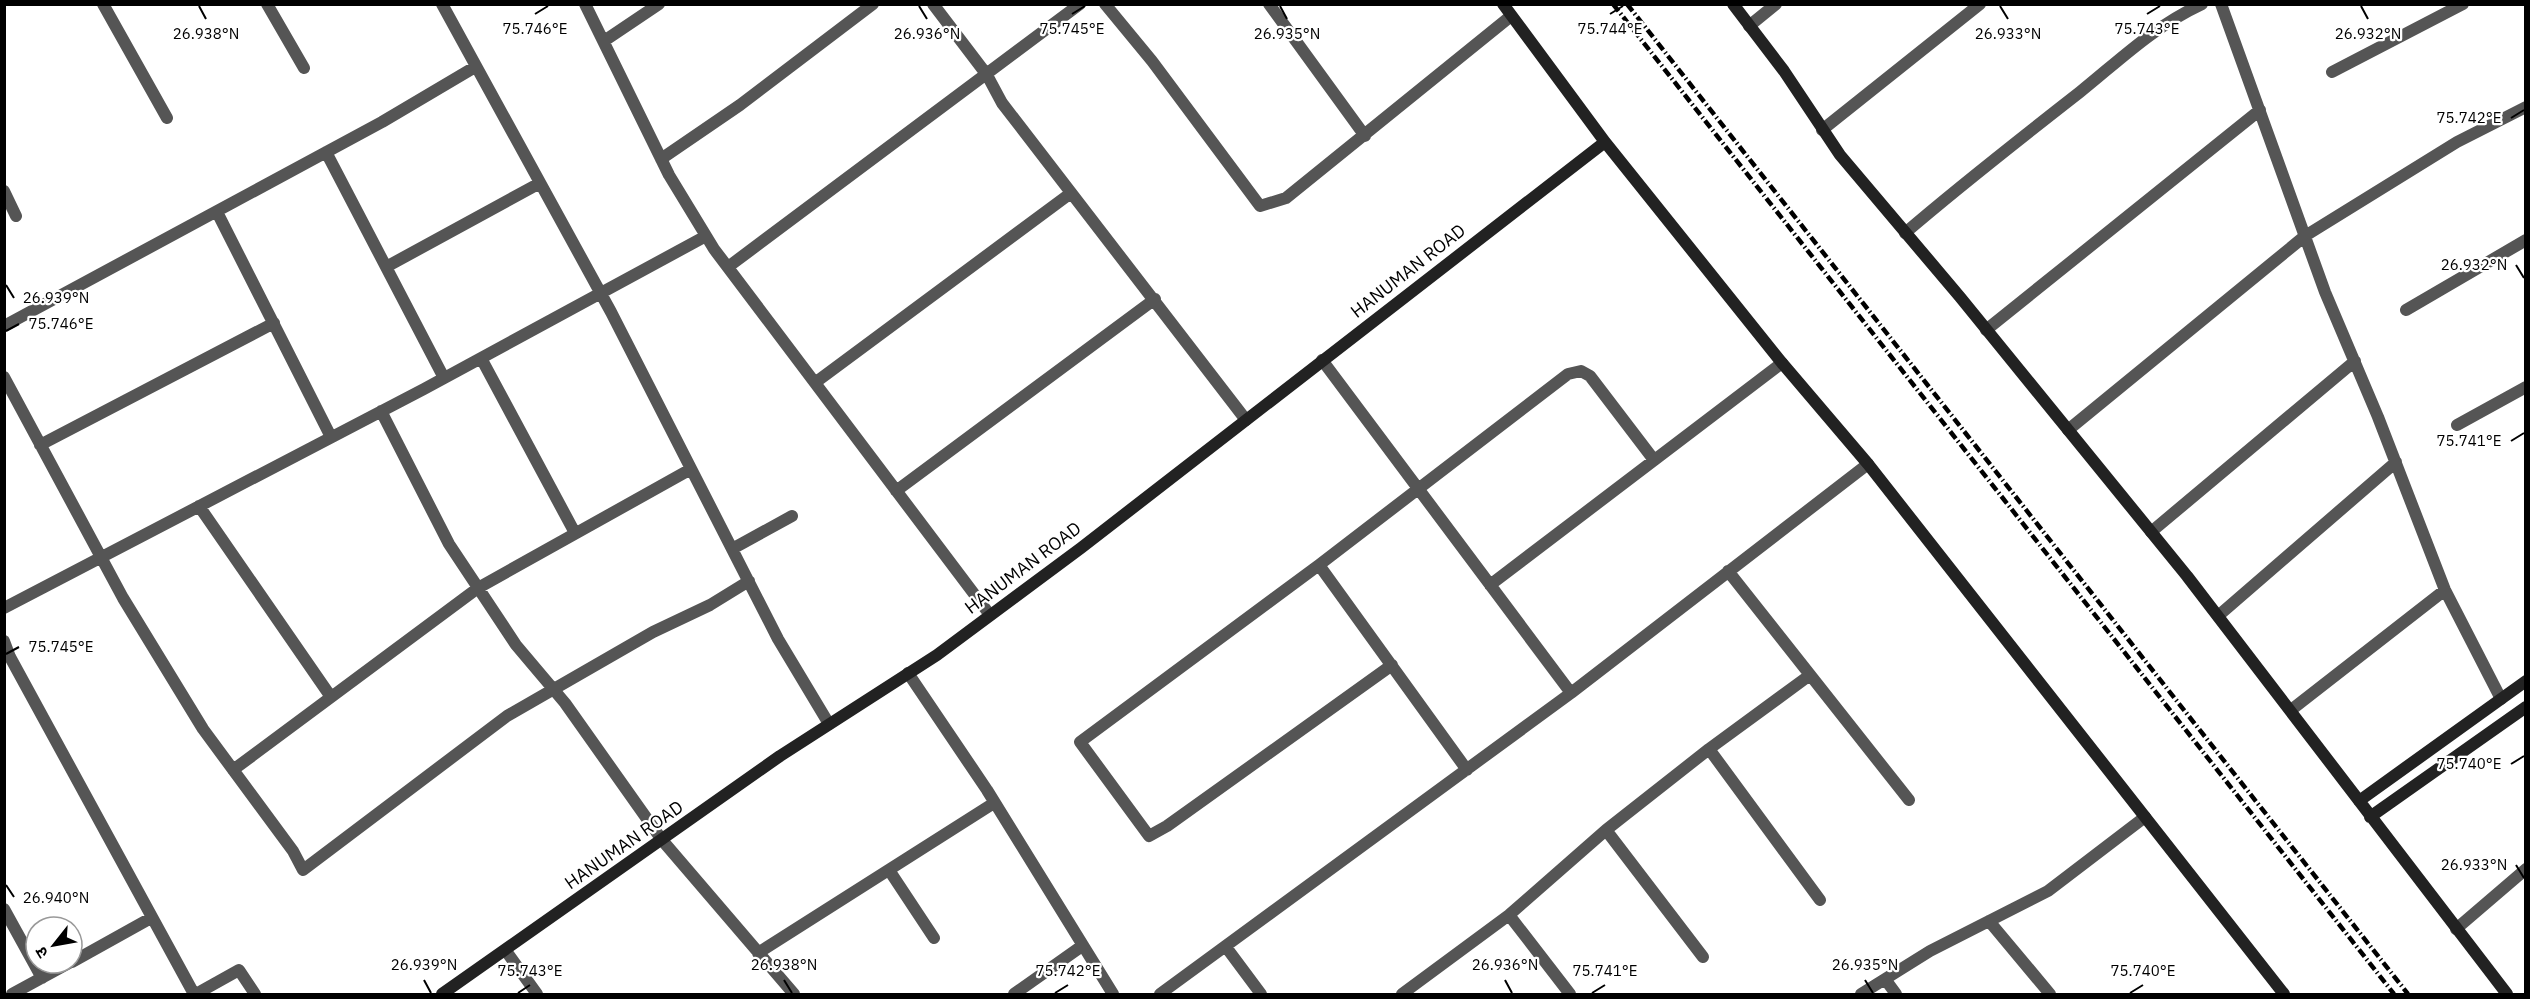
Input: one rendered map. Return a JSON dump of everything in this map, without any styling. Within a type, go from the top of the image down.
[{"type":"street","points":[[103,4],[167,118]]},
{"type":"street","points":[[267,4],[304,68]]},
{"type":"street","points":[[442,4],[600,294],[778,639],[830,724]]},
{"type":"street","points":[[585,4],[661,159],[706,236],[990,615]]},
{"type":"street","points":[[604,41],[659,4]]},
{"type":"street","points":[[661,159],[740,105],[873,4]]},
{"type":"street","points":[[933,4],[987,75],[1002,103],[1246,420]]},
{"type":"street","points":[[728,267],[1080,4]]},
{"type":"street","points":[[1105,4],[1152,62],[1260,206],[1286,198],[1511,16]]},
{"type":"street","points":[[1269,4],[1365,136]]},
{"type":"street","points":[[1503,4],[1605,142],[1782,363],[1868,464],[2284,994]]},
{"type":"street","points":[[1733,4],[1840,155],[2068,430],[2218,616],[2507,994]]},
{"type":"street","points":[[1749,26],[1776,4]]},
{"type":"street","points":[[1822,130],[1980,4]]},
{"type":"street","points":[[1905,233],[1979,170],[2106,71],[2129,49],[2164,24],[2202,4]]},
{"type":"street","points":[[2221,4],[2305,236],[2445,590],[2501,699]]},
{"type":"street","points":[[2332,72],[2463,4]]},
{"type":"street","points":[[4,326],[217,212],[476,67]]},
{"type":"street","points":[[2068,430],[2305,236],[2457,142],[2526,107]]},
{"type":"street","points":[[1986,330],[2260,110]]},
{"type":"street","name":"HANUMAN ROAD","points":[[442,994],[830,724],[908,673],[1081,549],[1605,142]]},
{"type":"street","points":[[326,152],[444,378]]},
{"type":"street","points":[[387,267],[540,183]]},
{"type":"street","points":[[4,191],[16,216]]},
{"type":"street","points":[[816,382],[1071,193]]},
{"type":"street","points":[[217,212],[331,437]]},
{"type":"street","points":[[4,608],[482,358],[706,236]]},
{"type":"street","points":[[2406,310],[2526,240]]},
{"type":"street","points":[[896,491],[1155,299]]},
{"type":"street","points":[[40,445],[274,323]]},
{"type":"street","points":[[482,358],[575,534]]},
{"type":"street","points":[[1322,360],[1571,693]]},
{"type":"street","points":[[2151,532],[2355,361]]},
{"type":"street","points":[[1491,585],[1782,363]]},
{"type":"street","points":[[1392,665],[1167,826],[1149,836],[1080,742],[1319,565],[1568,374],[1581,371],[1590,376],[1654,460]]},
{"type":"street","points":[[4,377],[101,558],[203,729],[293,851],[303,870],[507,717],[653,632],[710,605],[749,581]]},
{"type":"street","points":[[2457,425],[2526,387]]},
{"type":"street","points":[[381,411],[449,544],[516,645],[553,690],[662,840],[795,994]]},
{"type":"street","points":[[2218,616],[2396,462]]},
{"type":"street","points":[[1160,994],[1571,693],[1868,464]]},
{"type":"street","points":[[233,770],[478,588],[691,469]]},
{"type":"street","points":[[200,506],[331,697]]},
{"type":"street","points":[[732,549],[792,516]]},
{"type":"street","points":[[1319,565],[1467,770]]},
{"type":"street","points":[[1728,571],[1909,800]]},
{"type":"street","points":[[2291,710],[2445,590]]},
{"type":"street","points":[[4,641],[10,657],[195,994],[239,970],[255,994]]},
{"type":"street","points":[[908,673],[994,803],[1113,994]]},
{"type":"street","points":[[1402,994],[1509,915],[1606,830],[1708,748],[1810,675]]},
{"type":"street","points":[[2359,801],[2526,681]]},
{"type":"street","points":[[2370,817],[2526,707]]},
{"type":"street","points":[[1708,748],[1820,900]]},
{"type":"street","points":[[758,952],[994,803]]},
{"type":"street","points":[[1861,994],[1930,951],[2048,891],[2145,817]]},
{"type":"street","points":[[1606,830],[1703,957]]},
{"type":"street","points":[[2456,929],[2526,869]]},
{"type":"street","points":[[889,870],[934,938]]},
{"type":"street","points":[[4,909],[42,978]]},
{"type":"street","points":[[1509,915],[1570,994]]},
{"type":"street","points":[[84,955],[152,918]]},
{"type":"street","points":[[1989,921],[2050,994]]},
{"type":"street","points":[[1014,994],[1083,946]]},
{"type":"street","points":[[1226,946],[1262,994]]},
{"type":"street","points":[[506,951],[537,994]]},
{"type":"street","points":[[12,994],[47,975]]},
{"type":"street","points":[[1885,980],[1896,994]]},
{"type":"railway","points":[[1613,4],[2394,994]]},
{"type":"railway","points":[[1627,4],[2408,994]]}]
